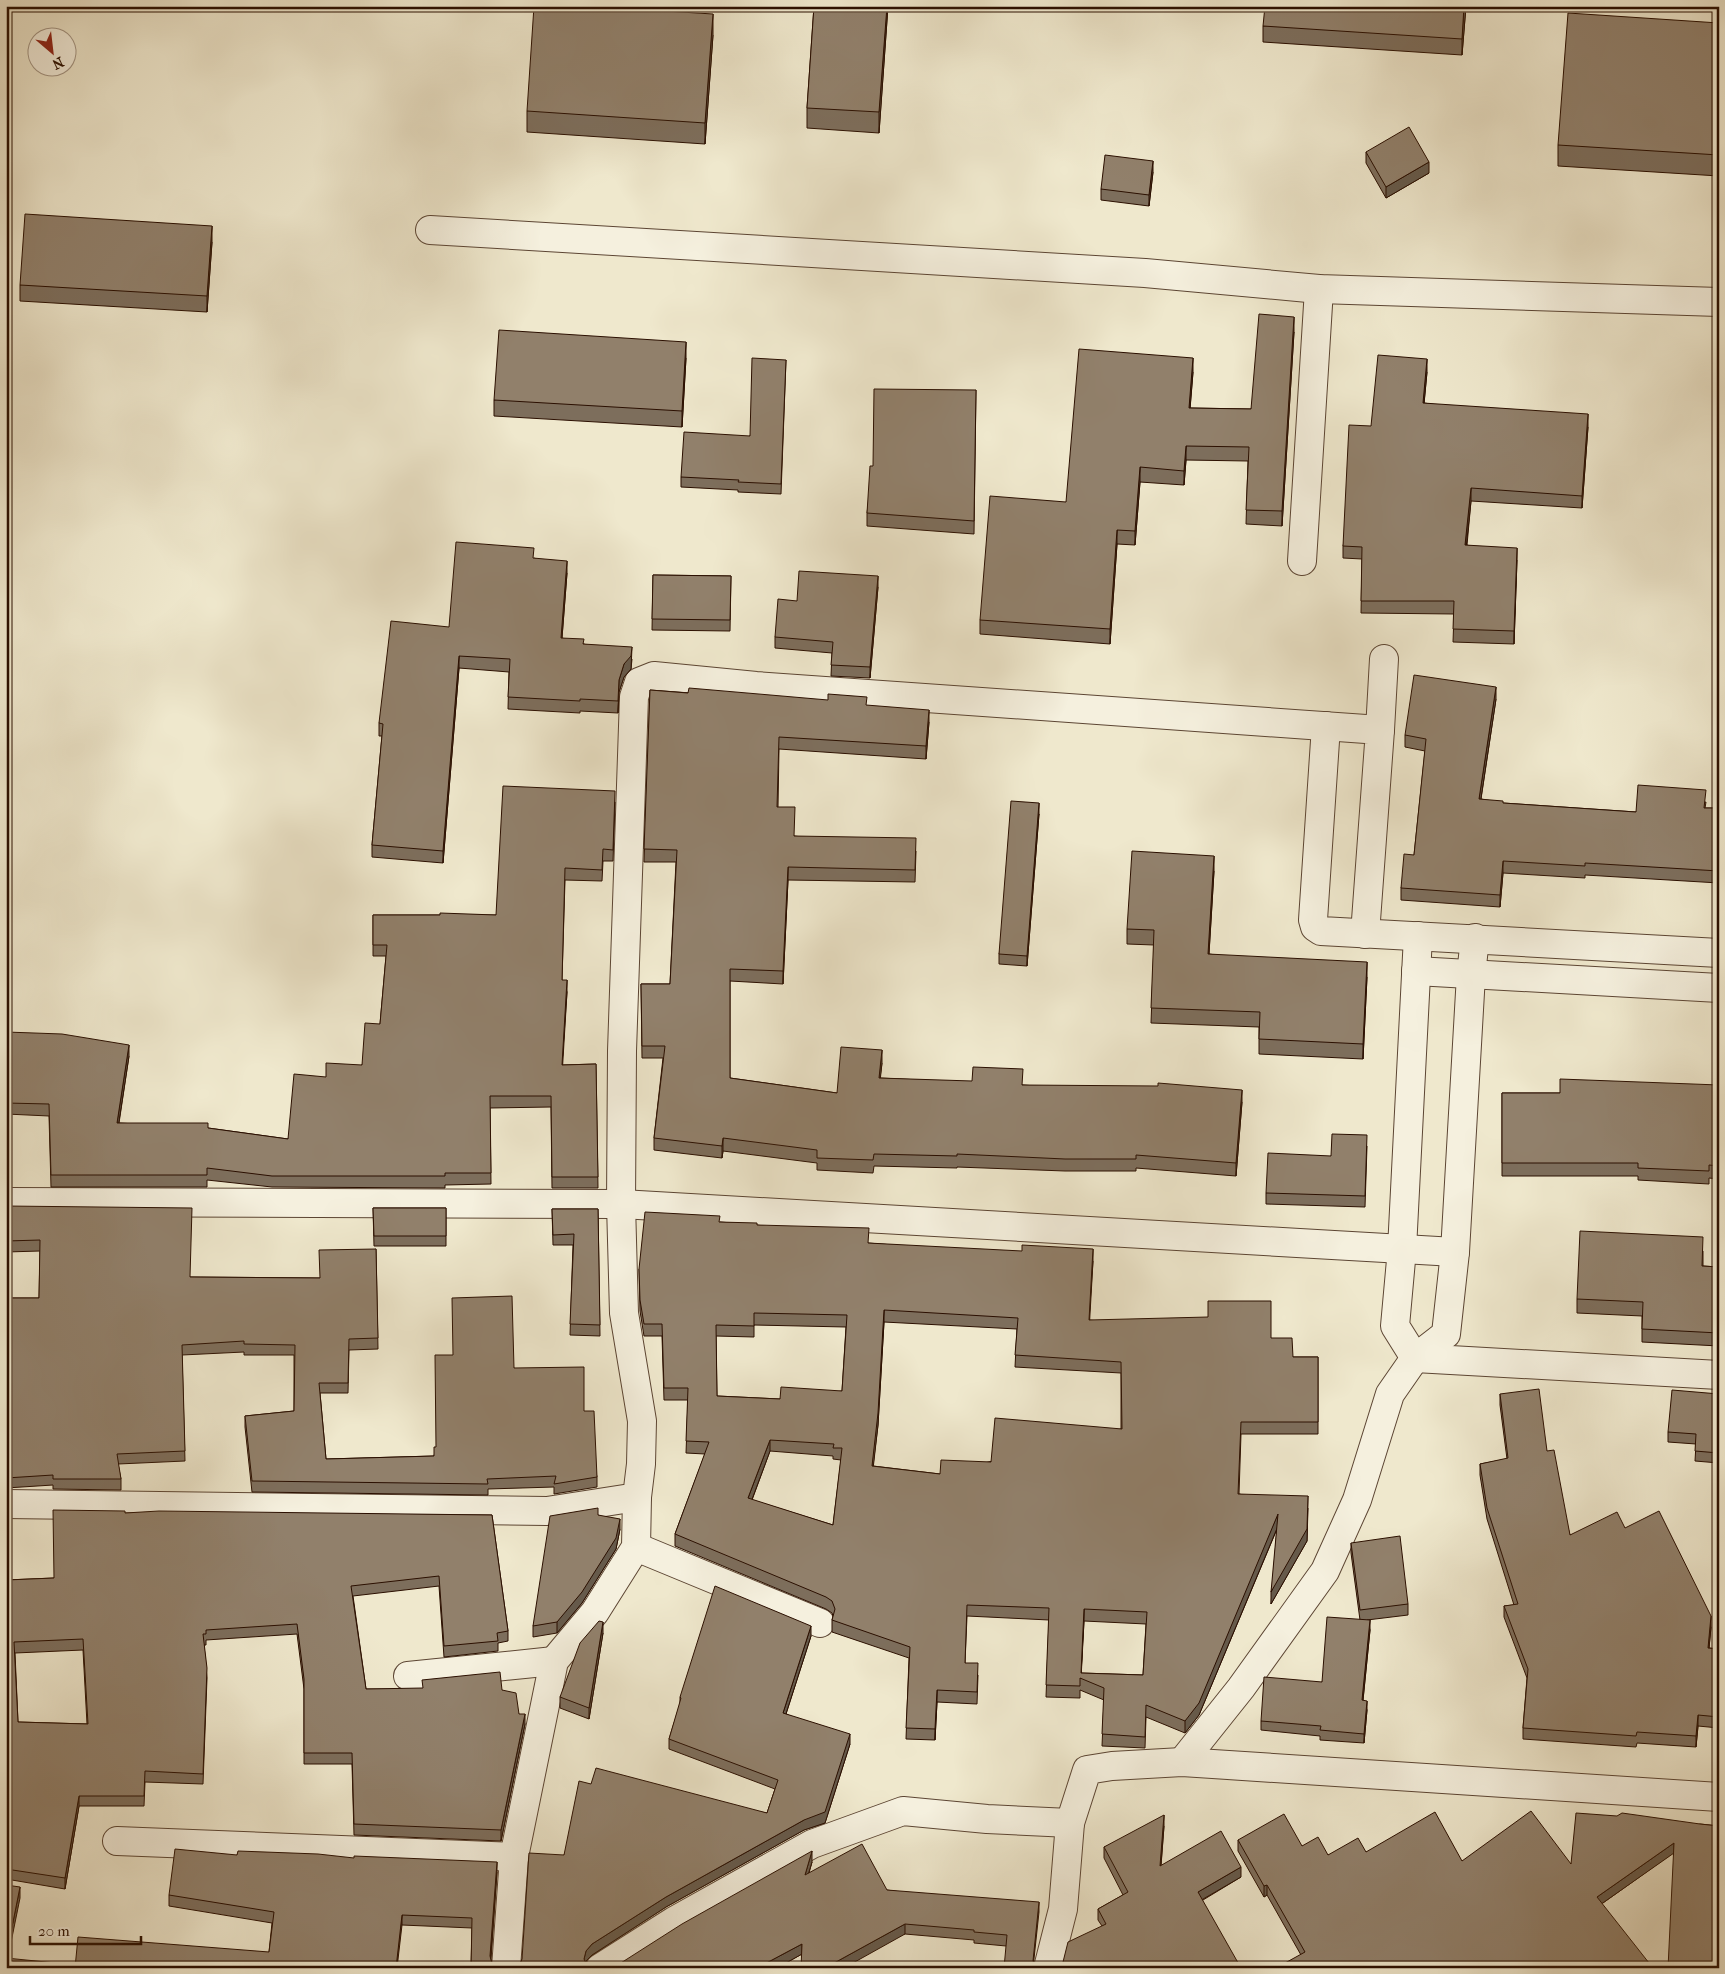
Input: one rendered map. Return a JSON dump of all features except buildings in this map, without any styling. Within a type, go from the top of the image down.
[{"type":"street","points":[[430,230],[1145,273],[1319,289],[1719,302]]},
{"type":"street","points":[[1302,561],[1319,289]]},
{"type":"street","points":[[1366,934],[1384,659]]},
{"type":"street","points":[[506,1968],[514,1857],[554,1661],[595,1612],[636,1547],[642,1421],[624,1313],[621,1204],[622,1051],[633,716],[634,697],[639,682],[654,676],[765,687],[1380,730]]},
{"type":"street","points":[[1326,726],[1313,920],[1315,927],[1321,931],[1475,938],[1719,953]]},
{"type":"street","points":[[1415,1358],[1396,1326],[1402,1249],[1418,936]]},
{"type":"street","points":[[1182,1762],[1241,1688],[1325,1571],[1357,1500],[1390,1394],[1415,1358],[1446,1334],[1455,1252],[1471,975],[1475,938]]},
{"type":"street","points":[[1633,984],[1636,948]]},
{"type":"street","points":[[1416,971],[1719,988]]},
{"type":"street","points":[[6,1202],[621,1204],[1455,1252]]},
{"type":"street","points":[[1415,1358],[1719,1374]]},
{"type":"street","points":[[6,1504],[548,1511],[638,1498]]},
{"type":"street","points":[[636,1547],[820,1623]]},
{"type":"street","points":[[408,1676],[554,1661]]},
{"type":"street","points":[[1048,1968],[1063,1909],[1070,1823],[1086,1770],[1112,1766],[1182,1762],[1719,1797]]},
{"type":"street","points":[[600,1968],[674,1921],[812,1844],[903,1810],[987,1819],[1070,1823]]},
{"type":"street","points":[[116,1841],[514,1857]]}]
